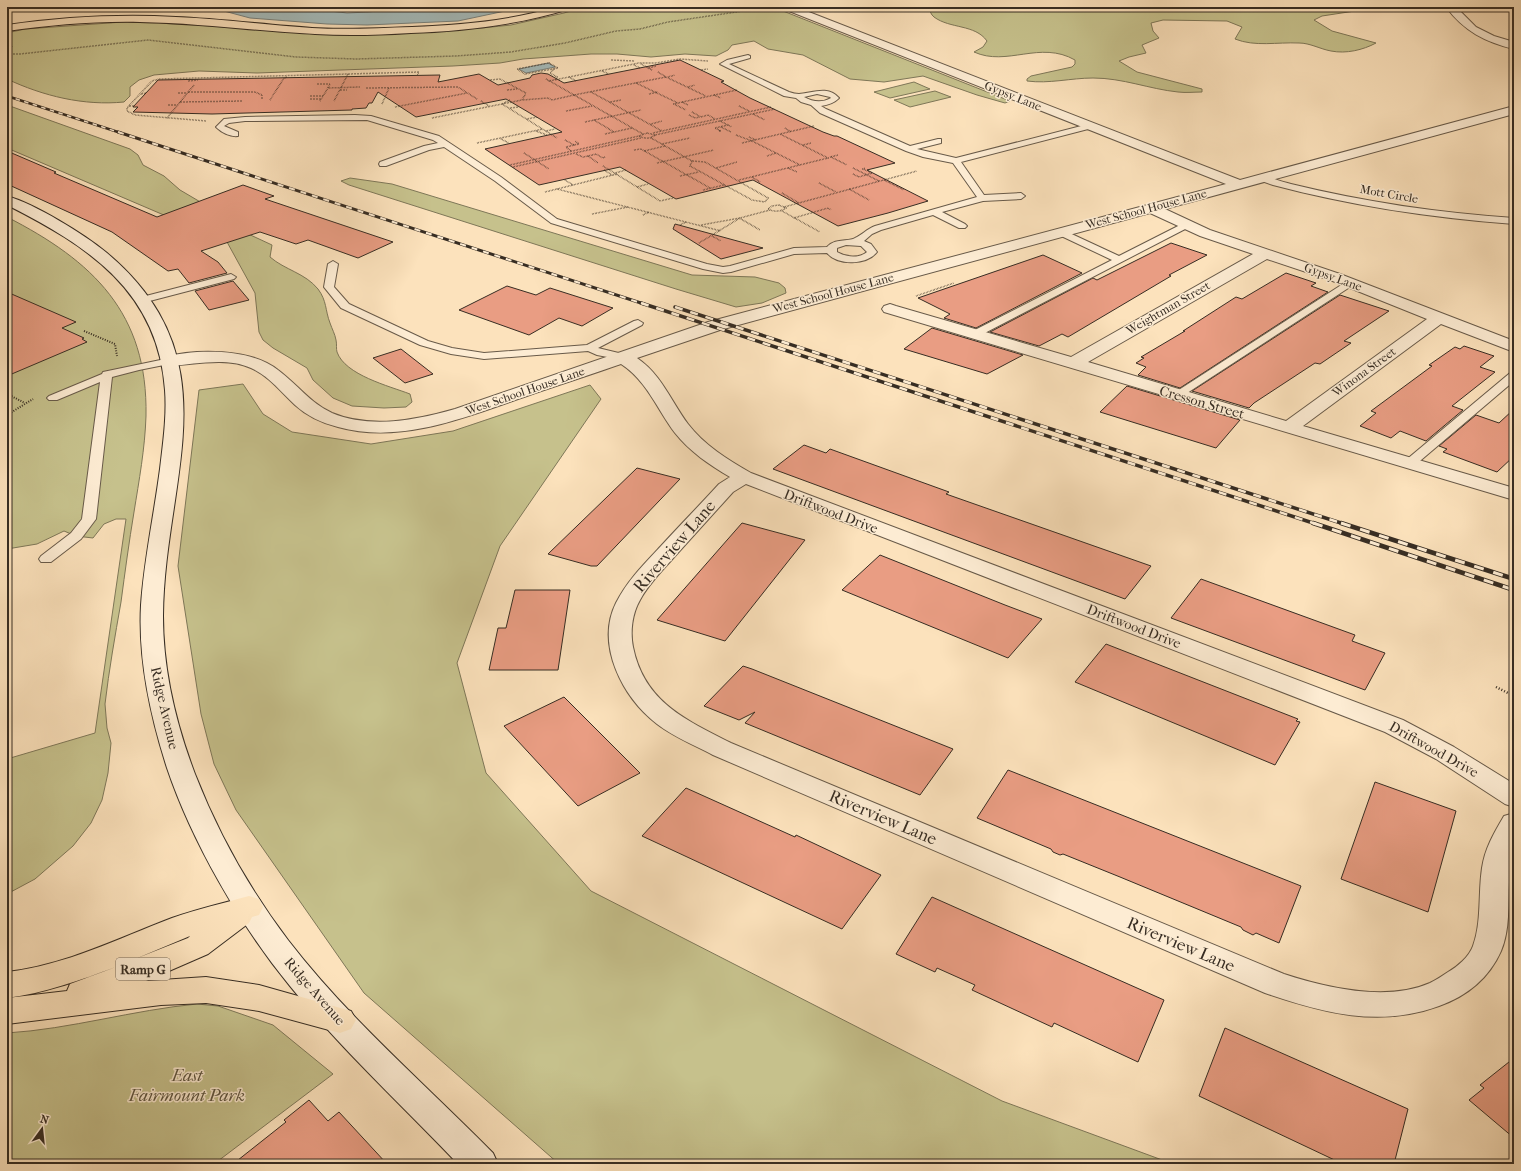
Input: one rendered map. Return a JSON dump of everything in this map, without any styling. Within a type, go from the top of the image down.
[{"type":"main road","points":[[7,18],[91,12],[183,16],[322,27],[371,27],[481,21],[518,15],[548,7]]},
{"type":"main road","points":[[7,28],[70,21],[138,18],[314,31],[387,31],[484,25],[526,18],[566,7]]},
{"type":"main road","points":[[7,24],[79,16],[145,14]]},
{"type":"main road","points":[[7,985],[31,982],[68,972],[110,957],[184,926],[249,908]]},
{"type":"main road","name":"Ramp G","points":[[16,1010],[69,997],[115,981],[198,946],[249,908]]},
{"type":"main road","name":"Ramp G","points":[[16,1010],[161,992],[206,990],[233,992],[340,1020]]},
{"type":"street","name":"Gypsy Lane","points":[[787,7],[1239,184]]},
{"type":"street","points":[[1451,7],[1472,29],[1490,38],[1514,46]]},
{"type":"street","name":"West School House Lane","points":[[170,361],[223,358],[247,361],[266,369],[303,403],[323,417],[349,424],[382,427],[421,424],[441,419],[688,334],[1514,110]]},
{"type":"street","name":"Ridge Avenue","points":[[7,200],[55,224],[92,247],[122,273],[142,300],[162,335],[170,361],[174,390],[174,435],[152,617],[157,686],[166,725],[181,770],[222,860],[249,908],[289,963],[340,1020],[481,1164]]},
{"type":"street","name":"Gypsy Lane","points":[[1152,208],[1205,234],[1349,283],[1514,347]]},
{"type":"street","name":"Weightman Street","points":[[1074,363],[1264,254]]},
{"type":"street","name":"Cresson Street","points":[[890,309],[1514,494]]},
{"type":"street","name":"Winona Street","points":[[1290,427],[1439,318]]},
{"type":"street","name":"Driftwood Drive","points":[[623,357],[635,364],[655,385],[681,428],[693,442],[724,466],[744,477],[1394,726],[1445,752],[1514,797]]},
{"type":"street","name":"Riverview Lane","points":[[744,477],[726,488],[639,583],[630,598],[624,613],[621,630],[621,649],[626,666],[634,684],[647,700],[664,717],[722,749],[1276,984],[1306,995],[1364,1005],[1411,1001],[1438,993],[1454,985],[1470,972],[1480,960],[1488,947],[1491,931],[1495,868],[1500,849],[1508,831],[1514,823]]},
{"type":"lane","points":[[748,57],[728,61],[724,64],[787,94],[800,97],[824,111],[926,156],[956,161],[1089,126]]},
{"type":"lane","points":[[800,97],[811,92],[823,92],[832,95],[835,98],[826,103],[812,103]]},
{"type":"lane","points":[[236,134],[220,127],[222,124],[234,120],[368,118],[436,138],[498,179],[554,221],[713,269],[731,269],[794,251],[831,250],[832,247],[840,243],[856,242],[872,249],[871,254],[864,258],[847,258],[836,256],[831,250]]},
{"type":"lane","points":[[909,149],[938,142]]},
{"type":"lane","points":[[383,164],[427,148],[446,144]]},
{"type":"lane","points":[[956,161],[982,198]]},
{"type":"lane","name":"Mott Circle","points":[[1262,178],[1325,194],[1390,207],[1434,214],[1513,221]]},
{"type":"lane","points":[[856,242],[869,232],[878,228],[982,198],[1021,196]]},
{"type":"lane","points":[[934,212],[962,226]]},
{"type":"lane","points":[[976,334],[1186,225]]},
{"type":"lane","points":[[1060,232],[1120,260]]},
{"type":"lane","points":[[333,264],[329,287],[345,306],[424,343],[451,351],[484,356],[589,348],[638,323]]},
{"type":"lane","points":[[142,300],[231,276]]},
{"type":"lane","points":[[1177,395],[1349,283]]},
{"type":"lane","points":[[589,348],[601,353],[623,357]]},
{"type":"lane","points":[[53,398],[83,383],[107,374],[139,365],[170,361]]},
{"type":"lane","points":[[46,559],[76,536],[89,518],[107,374]]},
{"type":"lane","points":[[1410,463],[1514,376]]},
{"type":"path","points":[[316,7],[349,10],[386,7]]},
{"type":"path","points":[[549,81],[639,63],[656,63],[680,59],[701,61]]},
{"type":"path","points":[[611,60],[635,61]]},
{"type":"path","points":[[631,60],[652,70]]},
{"type":"path","points":[[554,68],[525,74],[516,69],[549,62],[558,68],[554,68],[550,74],[557,77],[555,80]]},
{"type":"path","points":[[633,64],[640,68]]},
{"type":"path","points":[[648,68],[656,66]]},
{"type":"path","points":[[602,70],[609,74]]},
{"type":"path","points":[[379,76],[381,72]]},
{"type":"path","points":[[222,124],[212,121],[135,115],[127,111],[129,106],[151,82],[159,79],[245,78],[381,72],[419,72],[417,75]]},
{"type":"path","points":[[658,72],[706,96]]},
{"type":"path","points":[[332,103],[348,74]]},
{"type":"path","points":[[548,101],[675,75]]},
{"type":"path","points":[[270,100],[284,78],[292,76]]},
{"type":"path","points":[[569,77],[576,81]]},
{"type":"path","points":[[188,81],[197,81],[200,78]]},
{"type":"path","points":[[490,80],[500,79],[526,93],[522,100]]},
{"type":"path","points":[[546,79],[643,134]]},
{"type":"path","points":[[151,82],[157,81]]},
{"type":"path","points":[[624,82],[628,84]]},
{"type":"path","points":[[636,83],[658,92],[678,103]]},
{"type":"path","points":[[311,118],[330,84],[317,84]]},
{"type":"path","points":[[686,110],[674,104],[765,84]]},
{"type":"path","points":[[167,118],[194,85]]},
{"type":"path","points":[[280,85],[286,85]]},
{"type":"path","points":[[687,87],[695,85]]},
{"type":"path","points":[[366,88],[462,86]]},
{"type":"path","points":[[328,88],[360,87]]},
{"type":"path","points":[[458,87],[477,99]]},
{"type":"path","points":[[507,90],[517,88]]},
{"type":"path","points":[[196,92],[199,89]]},
{"type":"path","points":[[378,89],[388,89]]},
{"type":"path","points":[[590,89],[594,91]]},
{"type":"path","points":[[340,90],[347,90]]},
{"type":"path","points":[[178,93],[236,91],[255,92],[262,95],[262,100],[276,100]]},
{"type":"path","points":[[591,92],[666,133]]},
{"type":"path","points":[[649,94],[658,92]]},
{"type":"path","points":[[394,107],[467,93]]},
{"type":"path","points":[[140,94],[146,94]]},
{"type":"path","points":[[460,94],[464,97]]},
{"type":"path","points":[[714,95],[721,98]]},
{"type":"path","points":[[310,96],[323,96]]},
{"type":"path","points":[[474,97],[479,96]]},
{"type":"path","points":[[272,97],[278,97]]},
{"type":"path","points":[[506,97],[513,102]]},
{"type":"path","points":[[504,166],[643,134],[652,134],[780,105],[783,102],[800,97]]},
{"type":"path","points":[[430,119],[522,100],[544,98],[552,100]]},
{"type":"path","points":[[502,104],[510,100]]},
{"type":"path","points":[[610,102],[621,100]]},
{"type":"path","points":[[180,102],[248,101]]},
{"type":"path","points":[[424,101],[428,104]]},
{"type":"path","points":[[480,101],[489,106]]},
{"type":"path","points":[[682,102],[688,105]]},
{"type":"path","points":[[651,138],[655,135],[709,123],[812,103]]},
{"type":"path","points":[[502,104],[557,138]]},
{"type":"path","points":[[168,105],[177,105]]},
{"type":"path","points":[[477,105],[482,108]]},
{"type":"path","points":[[129,106],[135,106]]},
{"type":"path","points":[[509,108],[519,106]]},
{"type":"path","points":[[566,111],[592,106]]},
{"type":"path","points":[[738,106],[765,120]]},
{"type":"path","points":[[585,122],[641,110]]},
{"type":"path","points":[[692,112],[700,117]]},
{"type":"path","points":[[705,114],[716,119]]},
{"type":"path","points":[[689,116],[696,118],[708,115]]},
{"type":"path","points":[[527,119],[537,117]]},
{"type":"path","points":[[742,143],[843,119]]},
{"type":"path","points":[[594,120],[615,132]]},
{"type":"path","points":[[719,121],[732,127]]},
{"type":"path","points":[[650,124],[662,122]]},
{"type":"path","points":[[719,131],[721,131],[715,128],[728,125]]},
{"type":"path","points":[[720,127],[731,132]]},
{"type":"path","points":[[605,134],[632,128]]},
{"type":"path","points":[[784,128],[791,132]]},
{"type":"path","points":[[472,144],[543,129]]},
{"type":"path","points":[[546,131],[555,129]]},
{"type":"path","points":[[535,131],[547,135]]},
{"type":"path","points":[[780,134],[828,158]]},
{"type":"path","points":[[736,135],[752,141],[800,165]]},
{"type":"path","points":[[749,137],[756,140]]},
{"type":"path","points":[[500,138],[509,143]]},
{"type":"path","points":[[507,169],[642,138],[651,138],[692,161],[705,162],[767,196],[768,198],[765,202]]},
{"type":"path","points":[[662,144],[690,138]]},
{"type":"path","points":[[565,140],[574,146]]},
{"type":"path","points":[[566,147],[579,144],[574,141]]},
{"type":"path","points":[[803,145],[811,143]]},
{"type":"path","points":[[562,145],[572,151]]},
{"type":"path","points":[[644,151],[665,146]]},
{"type":"path","points":[[634,150],[641,149],[710,188]]},
{"type":"path","points":[[657,163],[714,150]]},
{"type":"path","points":[[524,153],[549,169]]},
{"type":"path","points":[[576,153],[587,160]]},
{"type":"path","points":[[767,156],[776,153]]},
{"type":"path","points":[[583,157],[596,154],[603,158],[605,157]]},
{"type":"path","points":[[738,180],[838,155]]},
{"type":"path","points":[[588,156],[598,163]]},
{"type":"path","points":[[831,157],[847,165]]},
{"type":"path","points":[[692,161],[690,166],[699,172],[752,200],[765,202],[772,206],[784,207],[919,171]]},
{"type":"path","points":[[716,168],[737,162]]},
{"type":"path","points":[[603,166],[660,201],[673,198]]},
{"type":"path","points":[[788,168],[796,172]]},
{"type":"path","points":[[853,168],[880,181]]},
{"type":"path","points":[[853,174],[859,177],[872,173],[863,169],[865,168]]},
{"type":"path","points":[[604,170],[612,176]]},
{"type":"path","points":[[521,197],[612,176],[626,170]]},
{"type":"path","points":[[680,176],[699,172]]},
{"type":"path","points":[[752,177],[760,182]]},
{"type":"path","points":[[565,180],[573,185]]},
{"type":"path","points":[[884,180],[904,190]]},
{"type":"path","points":[[819,183],[836,193]]},
{"type":"path","points":[[637,187],[648,184]]},
{"type":"path","points":[[703,190],[724,185]]},
{"type":"path","points":[[557,189],[721,231]]},
{"type":"path","points":[[849,189],[869,200]]},
{"type":"path","points":[[782,193],[799,203]]},
{"type":"path","points":[[770,210],[768,209],[772,206]]},
{"type":"path","points":[[782,211],[785,210],[784,207]]},
{"type":"path","points":[[794,218],[828,208],[831,210]]},
{"type":"path","points":[[698,225],[741,218],[770,210],[782,211],[840,243]]},
{"type":"path","points":[[643,215],[649,212]]},
{"type":"path","points":[[741,218],[760,230]]},
{"type":"path","points":[[699,243],[741,218]]},
{"type":"path","points":[[680,225],[686,222]]},
{"type":"path","points":[[712,236],[721,241]]},
{"type":"path","points":[[7,394],[25,403]]},
{"type":"path","points":[[1496,687],[1514,696]]},
{"type":"green space","points":[[584,7],[773,7],[1010,101],[1005,103],[977,95],[923,76],[884,82],[850,79],[803,55],[768,49],[754,41],[732,45],[728,50],[716,56],[685,54],[651,57],[617,54],[591,54],[453,66],[257,73],[199,71],[154,75],[139,80],[130,87],[130,96],[124,102],[109,103],[79,101],[49,95],[7,79],[7,33],[25,29],[123,22],[182,24],[338,35],[388,34],[511,25]]},
{"type":"green space","points":[[927,7],[1381,7],[1322,16],[1314,20],[1332,31],[1376,43],[1366,48],[1348,52],[1331,51],[1303,43],[1250,43],[1235,39],[1242,27],[1227,21],[1163,20],[1151,23],[1153,31],[1159,38],[1142,45],[1146,53],[1119,61],[1137,72],[1202,89],[1202,92],[1178,92],[1104,78],[1085,78],[1044,82],[1027,81],[1027,79],[1031,76],[1072,67],[1075,64],[1075,60],[1049,52],[999,57],[986,56],[974,52],[983,47],[987,41],[982,36],[969,29],[940,21],[933,16]]},
{"type":"green space","points":[[914,82],[930,89],[890,98],[874,92]]},
{"type":"green space","points":[[935,91],[951,97],[910,107],[894,100]]},
{"type":"green space","points":[[7,105],[130,149],[138,155],[143,165],[164,176],[180,190],[214,210],[244,232],[272,245],[270,257],[307,279],[321,293],[328,318],[336,338],[337,352],[342,360],[349,367],[369,379],[410,394],[412,402],[406,407],[384,408],[352,406],[333,398],[313,380],[307,368],[273,348],[263,340],[259,332],[255,293],[227,242],[7,148]]},
{"type":"green space","points":[[350,178],[392,184],[692,275],[755,277],[779,283],[785,288],[786,293],[762,303],[736,307],[349,185],[341,181]]},
{"type":"green space","points":[[7,217],[38,234],[65,252],[89,272],[110,294],[126,319],[137,348],[144,380],[146,416],[142,464],[105,704],[107,728],[111,743],[108,773],[102,800],[91,823],[73,846],[35,879],[7,894],[7,759],[95,733],[126,519],[116,519],[104,524],[93,538],[76,536],[64,531],[37,544],[7,549]]},
{"type":"green space","points":[[243,384],[263,414],[292,432],[371,444],[453,431],[590,385],[601,399],[500,546],[457,663],[486,773],[591,891],[1002,1101],[1173,1164],[559,1164],[364,993],[236,810],[214,764],[201,714],[178,566],[199,390]]},
{"type":"green space","name":"East Fairmount Park","points":[[197,1004],[218,1006],[273,1025],[333,1074],[214,1164],[7,1164],[7,1033],[55,1028],[149,1010]]},
{"type":"water","points":[[209,7],[296,7],[347,13],[418,7],[524,7],[458,21],[367,25],[327,24],[250,18]]},
{"type":"water","points":[[548,63],[555,67],[526,73],[519,69]]},
{"type":"building","points":[[680,60],[724,81],[721,82],[750,98],[895,163],[867,170],[928,201],[838,226],[753,180],[676,199],[620,167],[539,185],[485,149],[562,132],[506,99],[416,117],[378,92],[372,103],[369,103],[366,108],[352,110],[212,114],[133,112],[138,107],[133,107],[158,80],[440,75],[438,82],[479,74],[498,85],[530,78],[532,75],[541,73],[548,74],[564,83]]},
{"type":"building","points":[[7,151],[56,172],[54,173],[157,217],[243,185],[274,196],[265,199],[393,242],[358,258],[308,240],[296,244],[260,232],[201,251],[218,262],[227,273],[189,283],[178,269],[168,271],[112,232],[7,184]]},
{"type":"building","points":[[675,224],[763,248],[721,259],[673,229]]},
{"type":"building","points":[[1171,243],[1207,255],[1169,275],[1171,276],[1068,337],[1062,334],[1039,346],[990,332],[1093,278],[1097,280]]},
{"type":"building","points":[[1043,255],[1082,273],[976,328],[944,318],[950,314],[918,298]]},
{"type":"building","points":[[1286,273],[1316,283],[1311,286],[1328,292],[1180,388],[1138,375],[1146,367],[1136,363],[1144,358],[1141,357],[1185,331],[1183,331],[1236,297],[1242,299]]},
{"type":"building","points":[[233,281],[249,300],[209,310],[195,291]]},
{"type":"building","points":[[507,286],[536,295],[550,288],[613,308],[582,326],[559,318],[529,335],[459,310]]},
{"type":"building","points":[[7,292],[76,322],[62,328],[84,338],[82,339],[87,342],[7,376]]},
{"type":"building","points":[[1340,295],[1389,311],[1344,341],[1351,343],[1320,364],[1315,363],[1254,403],[1249,408],[1192,391]]},
{"type":"building","points":[[932,328],[1023,355],[987,374],[904,349]]},
{"type":"building","points":[[1464,346],[1494,356],[1480,367],[1495,372],[1452,406],[1463,410],[1426,441],[1400,431],[1391,438],[1360,426],[1376,413],[1371,411],[1432,366],[1429,365],[1455,347],[1460,349]]},
{"type":"building","points":[[401,349],[433,374],[405,383],[373,358]]},
{"type":"building","points":[[1127,386],[1240,420],[1216,448],[1100,412]]},
{"type":"building","points":[[1514,409],[1514,456],[1497,472],[1443,452],[1447,449],[1439,446],[1476,415],[1499,423]]},
{"type":"building","points":[[804,445],[826,453],[830,449],[949,492],[946,494],[1151,566],[1125,599],[773,469]]},
{"type":"building","points":[[637,468],[680,479],[597,566],[591,566],[548,554]]},
{"type":"building","points":[[742,523],[805,540],[725,641],[657,620]]},
{"type":"building","points":[[880,555],[1042,619],[1008,658],[842,590]]},
{"type":"building","points":[[1201,579],[1355,635],[1352,641],[1385,653],[1365,690],[1171,618]]},
{"type":"building","points":[[515,590],[570,590],[558,670],[489,670],[498,628],[506,628]]},
{"type":"building","points":[[1106,644],[1298,719],[1296,721],[1300,722],[1275,765],[1075,682]]},
{"type":"building","points":[[743,666],[953,749],[920,795],[745,723],[755,712],[739,720],[704,706]]},
{"type":"building","points":[[564,697],[640,773],[578,806],[504,726]]},
{"type":"building","points":[[1008,770],[1301,886],[1279,943],[1256,933],[1253,935],[1243,930],[1241,927],[1063,854],[1060,855],[1053,852],[1051,849],[977,818]]},
{"type":"building","points":[[1375,782],[1456,811],[1428,912],[1341,879]]},
{"type":"building","points":[[686,788],[795,837],[796,835],[881,875],[842,929],[642,836]]},
{"type":"building","points":[[932,897],[1164,1000],[1138,1062],[1054,1023],[1052,1027],[972,990],[975,985],[937,968],[935,972],[896,954]]},
{"type":"building","points":[[1225,1028],[1408,1109],[1394,1164],[1343,1164],[1199,1096]]},
{"type":"building","points":[[1514,1058],[1514,1138],[1469,1100],[1484,1088],[1480,1085]]},
{"type":"building","points":[[309,1100],[328,1121],[339,1112],[387,1164],[233,1164],[286,1122],[284,1120]]},
{"type":"railway","points":[[7,96],[121,133]]},
{"type":"railway","points":[[118,132],[644,304]]},
{"type":"railway","points":[[641,303],[1316,524]]},
{"type":"railway","points":[[675,307],[1344,524]]},
{"type":"railway","points":[[1341,523],[1514,579]]},
{"type":"railway","points":[[1316,524],[1514,590]]}]
